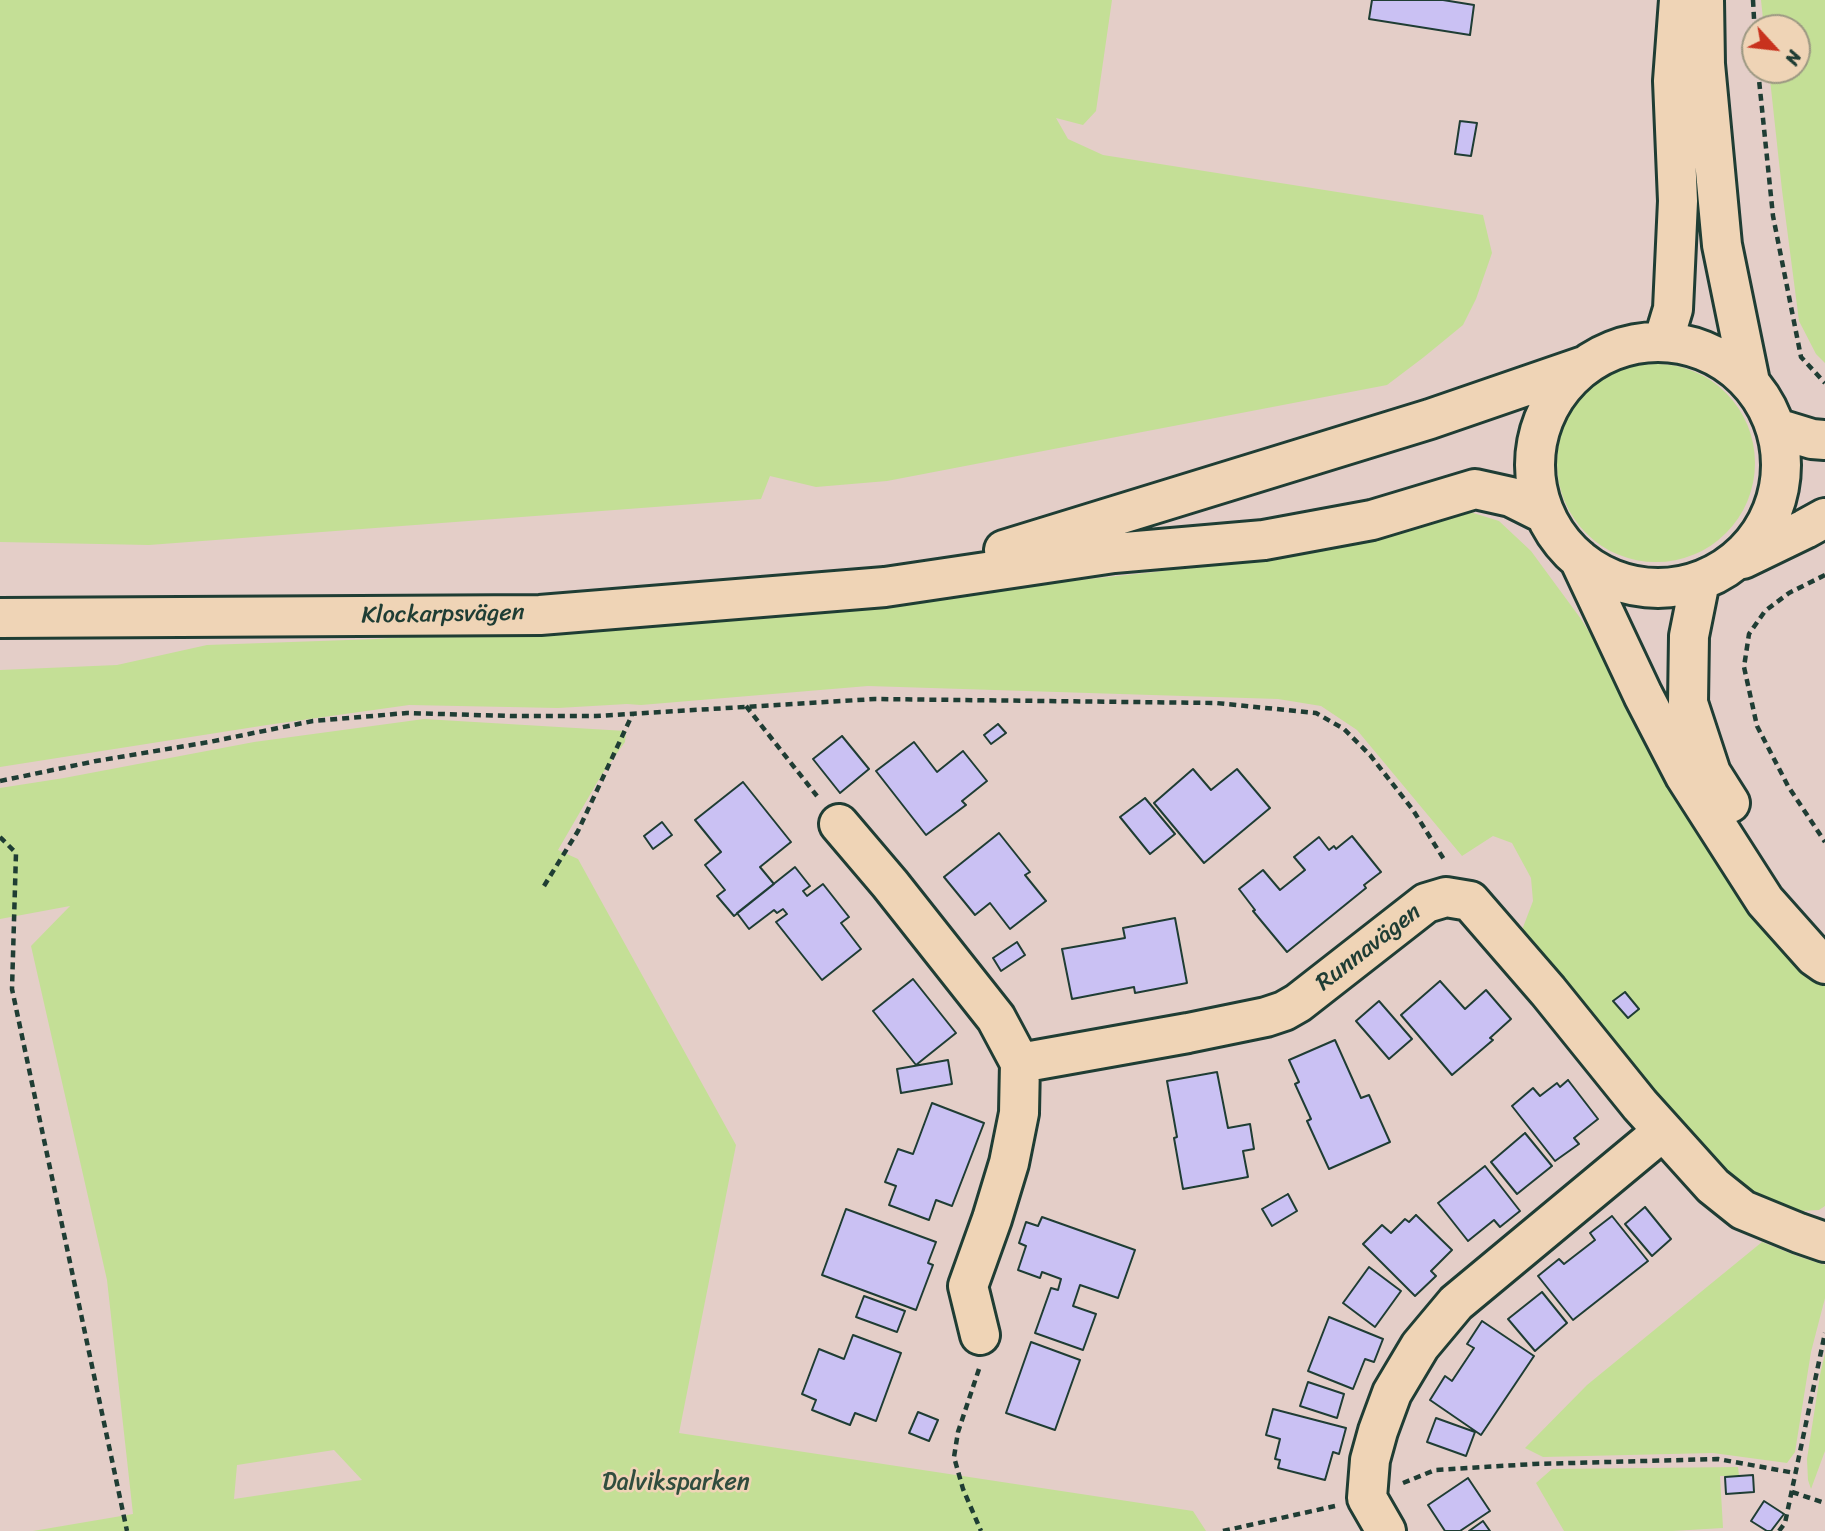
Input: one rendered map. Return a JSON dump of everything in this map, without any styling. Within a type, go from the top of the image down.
[{"type":"street","points":[[1663,342],[1673,309],[1677,214],[1673,80],[1679,0]]},
{"type":"street","points":[[1704,0],[1705,64],[1722,244],[1750,382]]},
{"type":"street","points":[[885,587],[1430,419],[1586,365],[1623,347],[1663,342],[1688,345],[1711,353],[1750,382],[1765,404],[1780,441],[1782,470],[1777,498],[1759,536],[1750,547],[1714,574],[1689,636],[1688,703],[1711,773],[1779,881],[1825,938]]},
{"type":"street","points":[[1586,365],[1562,388],[1553,401],[1539,432],[1536,474],[1539,498],[1559,538],[1596,572],[1615,581],[1636,586],[1679,587],[1714,574],[1825,518]]},
{"type":"street","points":[[1776,428],[1812,439],[1825,440]]},
{"type":"street","points":[[885,587],[1114,553],[1264,540],[1372,520],[1475,489],[1511,497],[1545,514]]},
{"type":"street","points":[[1579,559],[1643,695],[1685,776],[1765,901],[1815,957],[1825,964]]},
{"type":"street","name":"Klockarpsvägen","points":[[0,618],[540,615],[885,587]]},
{"type":"street","points":[[839,824],[996,1018],[1020,1063],[1019,1113],[1009,1163],[968,1286],[980,1335]]},
{"type":"street","name":"Runnavägen","points":[[1020,1063],[1175,1035],[1266,1017],[1283,1011],[1308,996],[1426,903],[1447,897],[1470,901]]},
{"type":"street","points":[[1470,901],[1548,991],[1640,1105],[1713,1186],[1743,1210],[1825,1242]]},
{"type":"street","points":[[1386,1531],[1367,1498],[1370,1460],[1392,1393],[1420,1346],[1456,1303],[1664,1131]]},
{"type":"path","points":[[1759,84],[1773,216],[1801,357],[1825,383]]},
{"type":"path","points":[[1825,575],[1789,593],[1765,611],[1749,634],[1744,667],[1757,726],[1788,786],[1825,842]]},
{"type":"path","points":[[0,781],[313,721],[407,713],[596,716],[875,699],[1216,703],[1316,713],[1344,729],[1370,755],[1413,810],[1470,901]]},
{"type":"path","points":[[746,706],[839,824]]},
{"type":"path","points":[[544,886],[578,831],[633,713]]},
{"type":"path","points":[[0,837],[16,853],[12,989],[127,1531]]},
{"type":"path","points":[[1779,1531],[1785,1523],[1825,1333]]},
{"type":"path","points":[[980,1335],[982,1361],[958,1432],[954,1457],[963,1489],[981,1531]]},
{"type":"path","points":[[1223,1531],[1367,1498],[1436,1470],[1534,1464],[1718,1459],[1796,1473]]},
{"type":"path","points":[[1792,1492],[1825,1503]]},
{"type":"green space","points":[[0,0],[1112,0],[1096,111],[1083,125],[1056,118],[1068,139],[1103,155],[1483,215],[1492,253],[1476,299],[1463,325],[1387,385],[887,481],[816,487],[770,476],[761,499],[149,545],[0,542]]},
{"type":"green space","points":[[1761,0],[1825,0],[1825,363],[1816,354],[1799,321],[1771,84],[1811,84],[1811,14],[1762,14]]},
{"type":"green space","points":[[1656,364],[1694,372],[1726,393],[1747,425],[1755,463],[1747,501],[1726,533],[1694,554],[1656,562],[1618,554],[1586,533],[1565,501],[1557,463],[1565,425],[1586,393],[1618,372]]},
{"type":"green space","points":[[1467,511],[1499,521],[1531,551],[1581,619],[1640,715],[1700,836],[1749,909],[1800,966],[1825,986],[1825,1206],[1819,1210],[1801,1211],[1771,1205],[1727,1179],[1661,1107],[1522,930],[1533,901],[1531,878],[1512,843],[1493,836],[1462,856],[1357,730],[1321,706],[1278,699],[868,686],[641,705],[558,708],[409,705],[0,767],[0,670],[117,665],[207,645],[376,639],[807,609],[1155,572],[1315,548]]},
{"type":"green space","name":"Dalviksparken","points":[[424,719],[626,731],[625,742],[602,774],[558,850],[578,859],[736,1145],[679,1433],[1193,1511],[1206,1531],[33,1531],[133,1514],[107,1280],[31,946],[70,906],[0,919],[0,788],[254,742]],"holes":[[[334,1450],[362,1480],[234,1499],[237,1465]]]},
{"type":"green space","points":[[1762,1242],[1825,1265],[1825,1298],[1811,1352],[1795,1452],[1787,1463],[1713,1453],[1543,1457],[1525,1448],[1587,1385]]},
{"type":"green space","points":[[1825,1353],[1825,1451],[1811,1489],[1807,1459]]},
{"type":"green space","points":[[1738,1467],[1739,1476],[1720,1476],[1723,1528],[1564,1531],[1536,1483],[1552,1469]]},
{"type":"building","points":[[1372,0],[1443,0],[1474,5],[1470,35],[1369,19]]},
{"type":"building","points":[[1460,121],[1477,123],[1471,156],[1455,154]]},
{"type":"building","points":[[998,724],[1006,733],[991,744],[984,735]]},
{"type":"building","points":[[842,736],[869,769],[840,793],[813,759]]},
{"type":"building","points":[[914,742],[937,772],[963,751],[987,781],[962,801],[966,805],[926,835],[876,771]]},
{"type":"building","points":[[1193,769],[1211,790],[1237,769],[1270,808],[1204,863],[1154,803]]},
{"type":"building","points":[[743,782],[791,842],[760,867],[774,884],[734,916],[717,896],[725,890],[705,865],[721,852],[695,820]]},
{"type":"building","points":[[1145,798],[1175,834],[1150,854],[1120,817]]},
{"type":"building","points":[[662,822],[672,835],[653,849],[644,836]]},
{"type":"building","points":[[999,833],[1030,872],[1025,875],[1046,901],[1010,929],[990,903],[975,915],[944,877]]},
{"type":"building","points":[[1352,836],[1381,872],[1364,885],[1366,888],[1287,952],[1253,911],[1255,910],[1239,889],[1263,870],[1280,890],[1305,870],[1294,857],[1319,837],[1329,850],[1334,846],[1336,849]]},
{"type":"building","points":[[795,867],[810,886],[803,891],[807,896],[823,884],[849,917],[841,923],[861,949],[822,980],[776,922],[787,914],[783,909],[777,913],[774,910],[749,929],[737,913]]},
{"type":"building","points":[[1175,918],[1187,983],[1135,993],[1134,987],[1072,999],[1062,949],[1125,938],[1123,928]]},
{"type":"building","points":[[1017,942],[1025,955],[1001,971],[993,958]]},
{"type":"building","points":[[913,979],[956,1033],[916,1065],[873,1011]]},
{"type":"building","points":[[1440,981],[1465,1009],[1486,990],[1511,1019],[1490,1038],[1493,1040],[1452,1075],[1401,1015]]},
{"type":"building","points":[[1625,992],[1639,1009],[1628,1018],[1613,1001]]},
{"type":"building","points":[[1379,1001],[1412,1039],[1389,1059],[1356,1021]]},
{"type":"building","points":[[1335,1040],[1361,1098],[1369,1095],[1390,1142],[1329,1169],[1307,1121],[1311,1119],[1295,1084],[1299,1082],[1289,1060]]},
{"type":"building","points":[[948,1060],[952,1084],[901,1093],[897,1069]]},
{"type":"building","points":[[1217,1072],[1228,1128],[1250,1124],[1254,1149],[1243,1151],[1248,1177],[1183,1189],[1167,1081]]},
{"type":"building","points":[[1568,1080],[1598,1119],[1574,1138],[1579,1144],[1555,1161],[1512,1106],[1533,1088],[1540,1096],[1557,1083],[1560,1087]]},
{"type":"building","points":[[932,1103],[984,1123],[952,1206],[936,1200],[929,1220],[889,1205],[896,1186],[885,1182],[898,1149],[913,1154]]},
{"type":"building","points":[[1525,1133],[1552,1166],[1517,1194],[1491,1162]]},
{"type":"building","points":[[1485,1166],[1520,1211],[1500,1227],[1494,1220],[1468,1241],[1438,1203]]},
{"type":"building","points":[[1288,1194],[1297,1211],[1272,1226],[1262,1209]]},
{"type":"building","points":[[1645,1207],[1671,1239],[1652,1256],[1625,1224]]},
{"type":"building","points":[[846,1209],[936,1242],[928,1263],[933,1265],[916,1310],[822,1275]]},
{"type":"building","points":[[1416,1215],[1452,1250],[1431,1271],[1436,1276],[1415,1296],[1363,1244],[1382,1225],[1391,1233],[1405,1219],[1409,1222]]},
{"type":"building","points":[[1612,1216],[1648,1261],[1573,1320],[1538,1276],[1559,1259],[1564,1264],[1595,1240],[1590,1233]]},
{"type":"building","points":[[1042,1217],[1135,1250],[1118,1298],[1080,1285],[1073,1306],[1096,1314],[1083,1350],[1035,1333],[1051,1288],[1058,1290],[1061,1279],[1042,1272],[1040,1278],[1018,1270],[1026,1246],[1019,1243],[1026,1222],[1038,1226]]},
{"type":"building","points":[[1369,1267],[1401,1291],[1375,1327],[1343,1303]]},
{"type":"building","points":[[1542,1292],[1567,1323],[1535,1351],[1508,1319]]},
{"type":"building","points":[[864,1296],[905,1311],[897,1332],[856,1317]]},
{"type":"building","points":[[1329,1317],[1383,1339],[1374,1362],[1365,1359],[1353,1389],[1308,1371]]},
{"type":"building","points":[[1482,1321],[1534,1356],[1481,1435],[1430,1400],[1445,1376],[1452,1381],[1474,1348],[1467,1344]]},
{"type":"building","points":[[853,1335],[901,1353],[876,1421],[855,1413],[850,1425],[812,1410],[816,1400],[802,1394],[819,1349],[844,1359]]},
{"type":"building","points":[[1031,1342],[1080,1360],[1055,1430],[1006,1413]]},
{"type":"building","points":[[1308,1382],[1344,1394],[1337,1418],[1300,1406]]},
{"type":"building","points":[[1273,1409],[1346,1428],[1339,1454],[1333,1452],[1325,1480],[1278,1468],[1280,1460],[1275,1459],[1280,1439],[1266,1435]]},
{"type":"building","points":[[918,1412],[938,1420],[929,1441],[909,1433]]},
{"type":"building","points":[[1436,1418],[1475,1432],[1466,1456],[1427,1442]]},
{"type":"building","points":[[1753,1475],[1754,1492],[1726,1494],[1725,1477]]},
{"type":"building","points":[[1468,1478],[1490,1511],[1460,1531],[1445,1531],[1428,1505]]},
{"type":"building","points":[[1764,1501],[1784,1514],[1771,1531],[1751,1521]]},
{"type":"building","points":[[1483,1521],[1490,1531],[1469,1531]]}]
